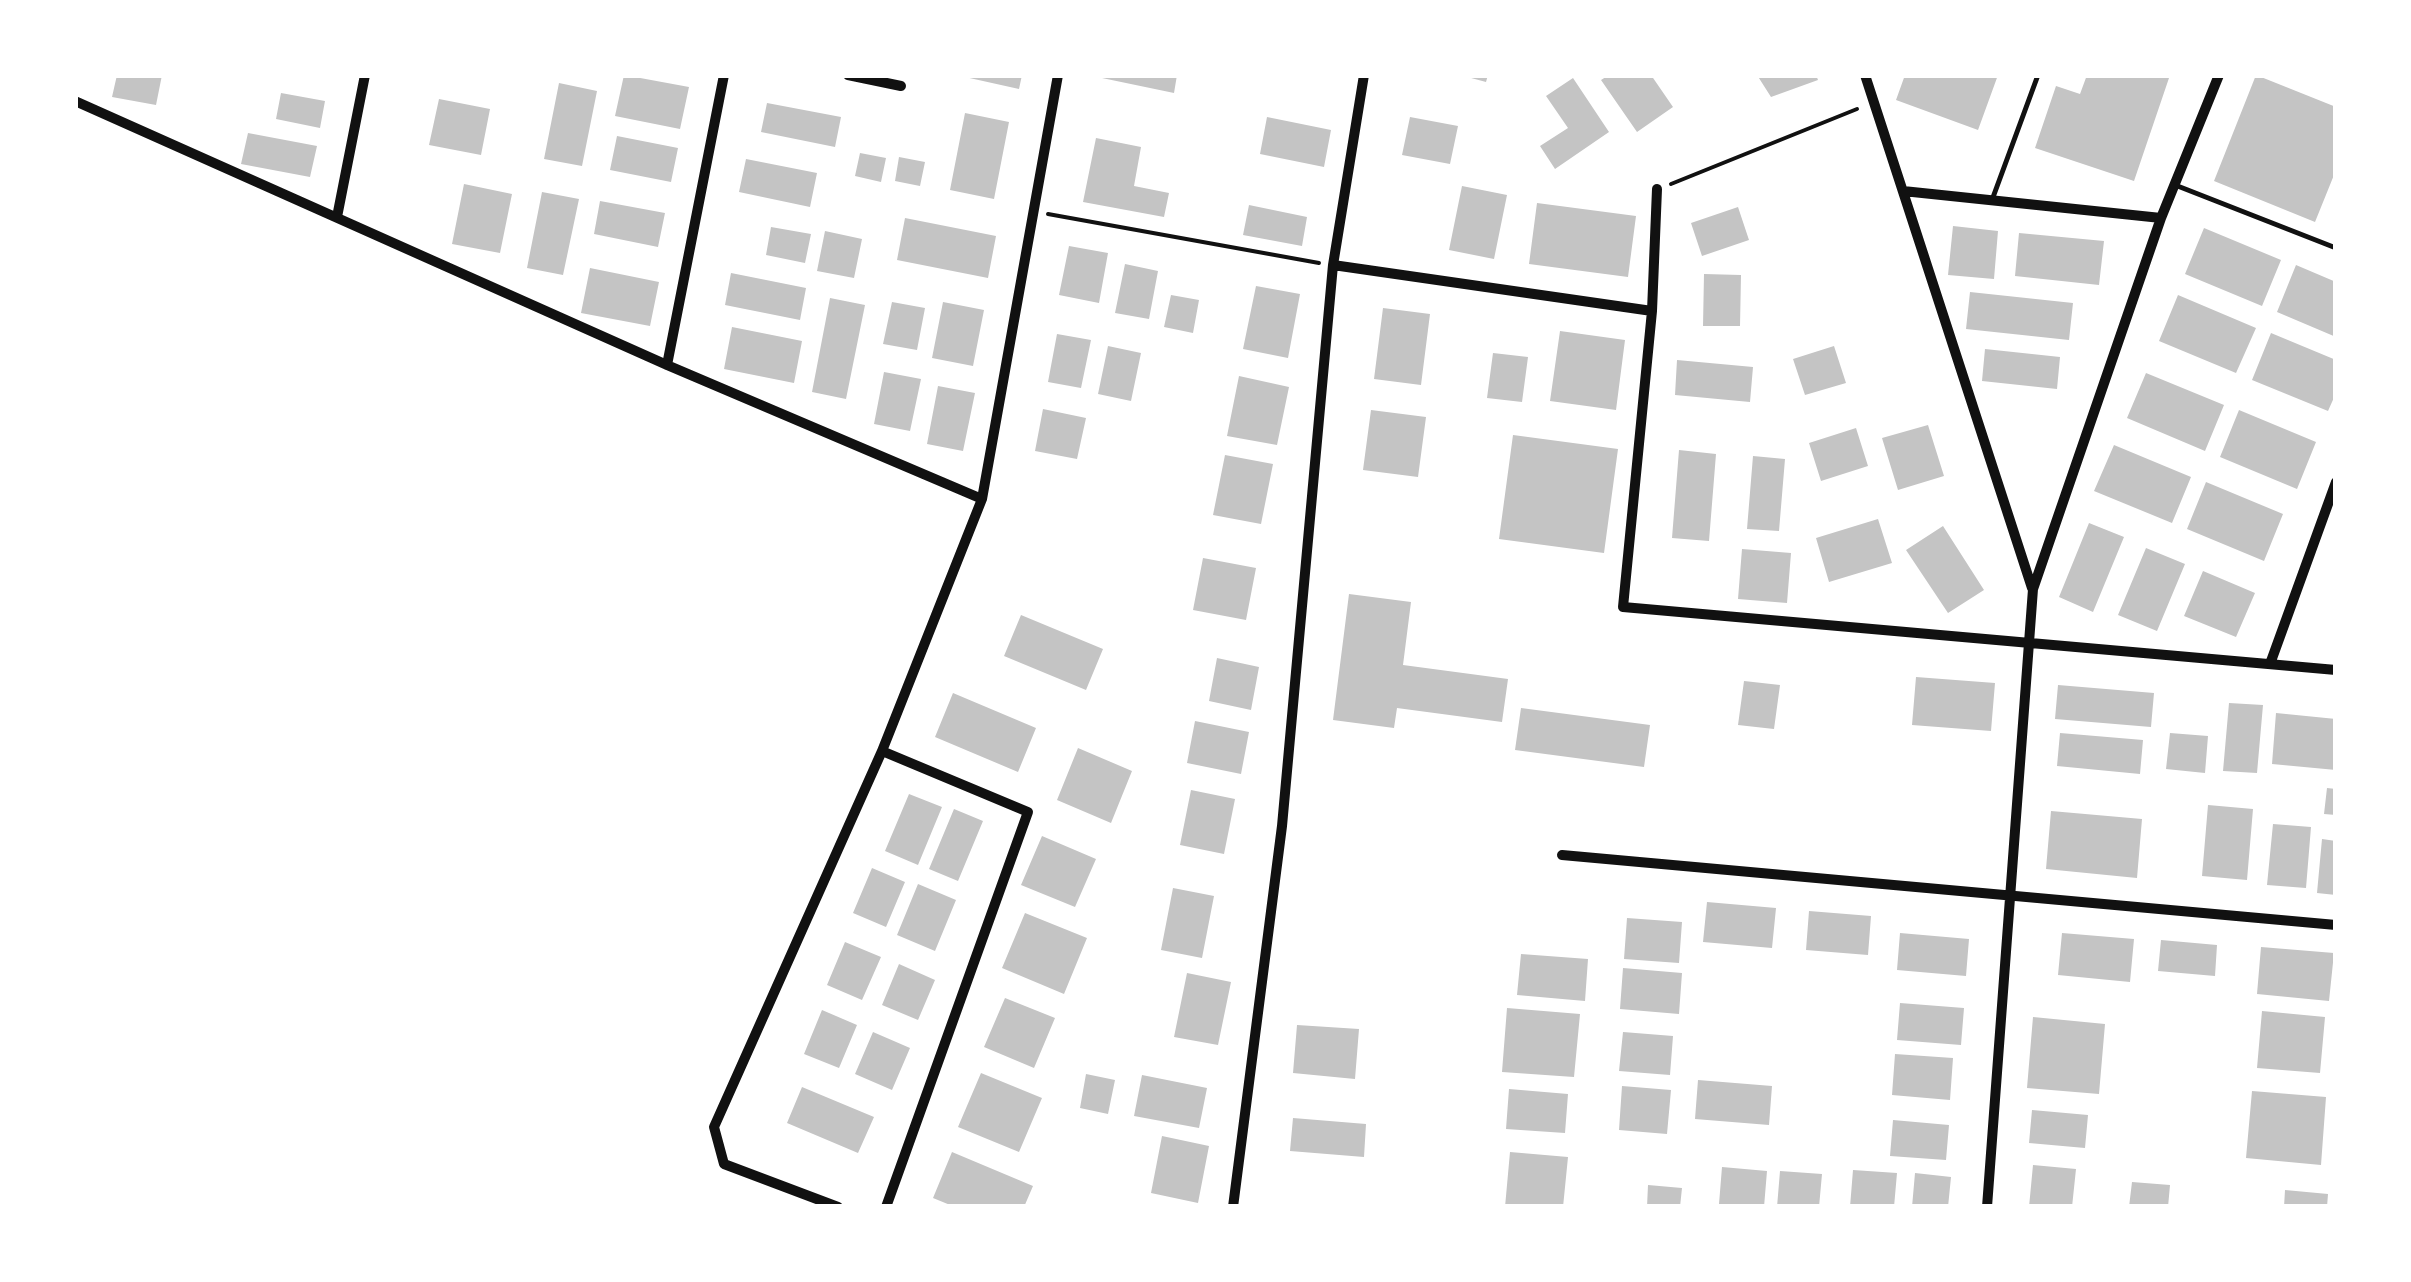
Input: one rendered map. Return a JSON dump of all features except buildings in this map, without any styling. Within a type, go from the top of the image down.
[{"type":"street","points":[[337,217],[365,75]]},
{"type":"street","points":[[668,366],[724,75]]},
{"type":"street","points":[[848,75],[901,86]]},
{"type":"street","points":[[838,1207],[724,1164],[714,1127],[882,751],[982,499],[1058,75]]},
{"type":"street","points":[[1233,1207],[1282,826],[1333,266],[1364,75]]},
{"type":"street","points":[[1865,75],[2032,589]]},
{"type":"street","points":[[1986,1207],[2032,589],[2161,218],[2219,75]]},
{"type":"street","points":[[75,101],[668,366],[982,499]]},
{"type":"street","points":[[1658,189],[1652,311],[1622,607],[2336,670]]},
{"type":"street","points":[[1903,191],[2161,218]]},
{"type":"street","points":[[1333,266],[1652,311]]},
{"type":"street","points":[[2270,664],[2336,482]]},
{"type":"street","points":[[882,751],[1028,812],[886,1207]]},
{"type":"street","points":[[1562,854],[2336,925]]},
{"type":"lane","points":[[1992,200],[2038,75]]},
{"type":"lane","points":[[2175,185],[2336,248]]},
{"type":"path","points":[[1658,189],[1874,102]]},
{"type":"path","points":[[1034,212],[1333,266]]}]
